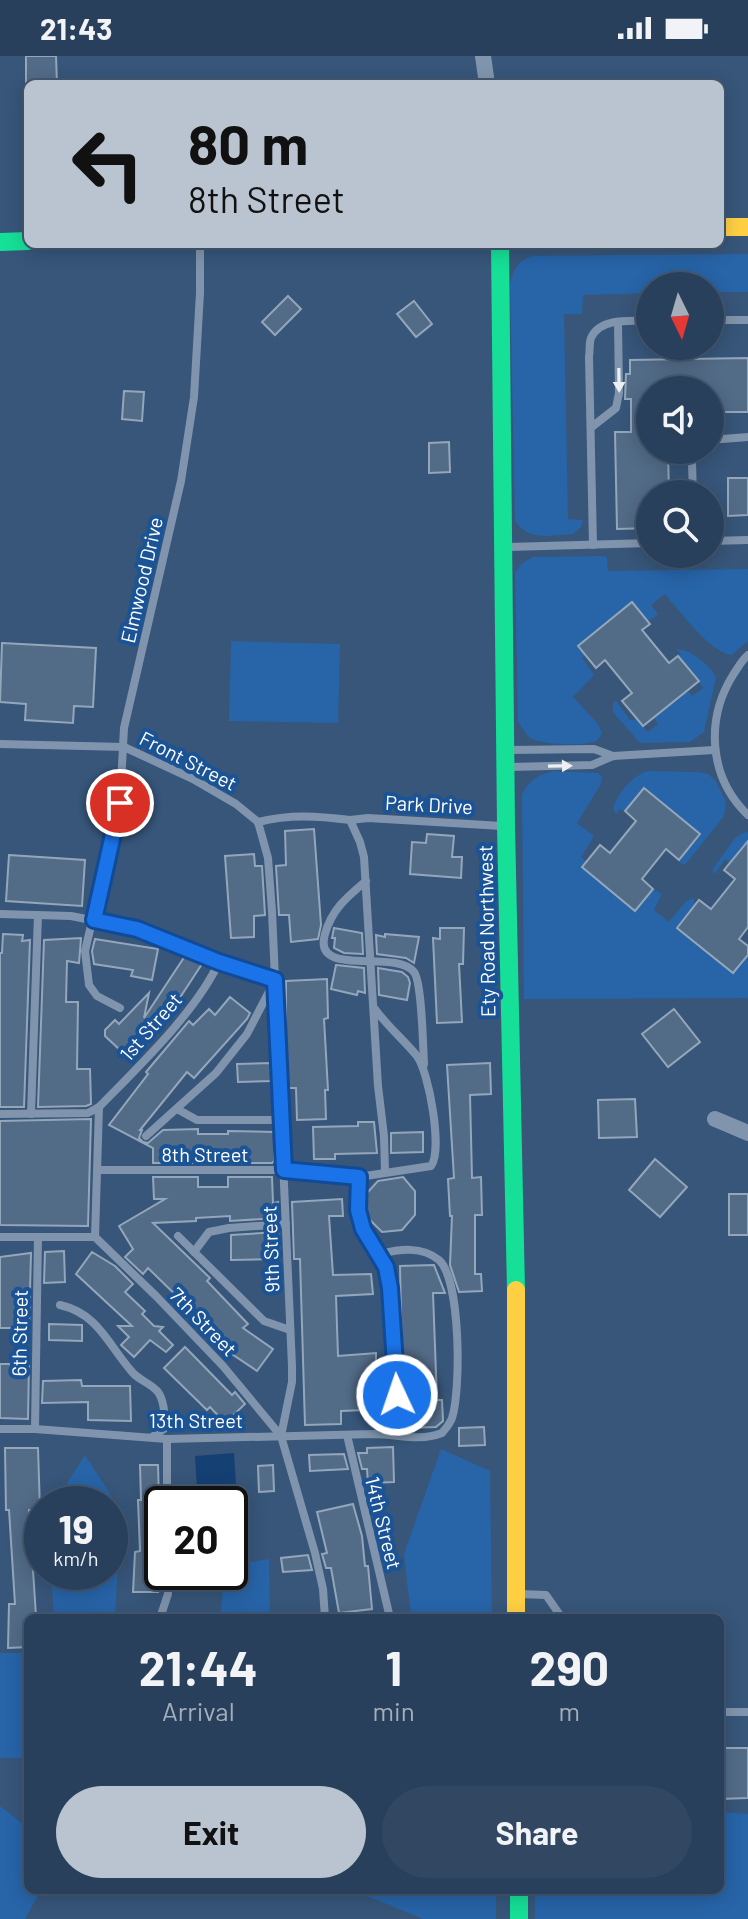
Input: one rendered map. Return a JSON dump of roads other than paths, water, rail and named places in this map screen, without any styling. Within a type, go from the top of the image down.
[{"type":"street","points":[[483,56],[486,80]]},
{"type":"street","points":[[724,227],[748,227]]},
{"type":"street","points":[[0,242],[24,241]]},
{"type":"street","name":"Ety Road Northwest","points":[[500,248],[506,826],[516,1237],[516,1614]]},
{"type":"street","points":[[715,1119],[748,1133]]},
{"type":"street","points":[[519,1894],[519,1919]]},
{"type":"lane","name":"Elmwood Drive","points":[[120,1008],[97,996],[89,985],[85,951],[120,803],[124,728],[170,535],[194,397],[200,248]]},
{"type":"lane","points":[[724,320],[748,320]]},
{"type":"lane","points":[[593,545],[591,337],[602,325],[636,321]]},
{"type":"lane","points":[[593,426],[616,408],[619,393],[618,322]]},
{"type":"lane","points":[[724,439],[748,437]]},
{"type":"lane","points":[[724,541],[748,540]]},
{"type":"lane","points":[[502,547],[636,543]]},
{"type":"lane","points":[[748,655],[725,688],[715,718],[714,750],[722,774],[748,815]]},
{"type":"lane","name":"Front Street","points":[[0,744],[124,747],[193,779],[236,804],[258,822]]},
{"type":"lane","points":[[506,758],[594,749],[613,756],[691,754],[714,750]]},
{"type":"lane","points":[[506,758],[592,765],[613,756]]},
{"type":"lane","name":"Park Drive","points":[[258,822],[281,816],[312,815],[350,820],[368,818],[506,826]]},
{"type":"lane","points":[[350,820],[360,842],[366,881],[385,1172]]},
{"type":"lane","name":"9th Street","points":[[258,822],[268,858],[292,1382],[281,1436]]},
{"type":"lane","points":[[366,881],[341,901],[331,916],[323,949],[328,955],[344,960],[405,965],[416,974],[424,1069]]},
{"type":"lane","points":[[0,914],[94,920],[137,929],[219,962],[275,980],[247,1034],[216,1073],[146,1136]]},
{"type":"lane","points":[[31,1114],[38,915]]},
{"type":"lane","name":"1st Street","points":[[99,1107],[142,1063],[208,985],[219,962]]},
{"type":"lane","points":[[375,1009],[424,1069]]},
{"type":"lane","name":"8th Street","points":[[99,1170],[284,1170],[359,1177],[422,1169],[431,1166],[437,1152],[424,1069]]},
{"type":"lane","points":[[0,1114],[88,1113],[99,1107],[95,1237],[0,1237]]},
{"type":"lane","points":[[177,1109],[197,1120],[280,1120]]},
{"type":"lane","points":[[359,1177],[358,1210],[363,1229],[386,1267],[390,1288],[397,1414],[392,1434]]},
{"type":"lane","points":[[194,1252],[209,1232],[286,1224]]},
{"type":"lane","points":[[178,1236],[264,1321],[290,1330]]},
{"type":"lane","name":"6th Street","points":[[35,1429],[38,1237]]},
{"type":"lane","name":"7th Street","points":[[95,1237],[223,1366],[281,1436]]},
{"type":"lane","name":"13th Street","points":[[0,1429],[167,1439],[392,1434],[416,1439],[442,1433],[448,1427],[456,1399],[457,1325],[451,1289],[439,1261],[414,1249],[380,1254]]},
{"type":"lane","points":[[60,1305],[77,1309],[89,1318],[135,1375],[157,1391],[165,1414],[164,1429],[151,1438]]},
{"type":"lane","name":"14th Street","points":[[347,1435],[389,1614]]},
{"type":"lane","points":[[281,1436],[315,1553],[325,1614]]},
{"type":"lane","points":[[167,1439],[167,1486]]},
{"type":"lane","points":[[161,1614],[168,1590]]},
{"type":"lane","points":[[516,1594],[546,1595],[559,1614]]},
{"type":"lane","points":[[724,1712],[748,1712]]}]
